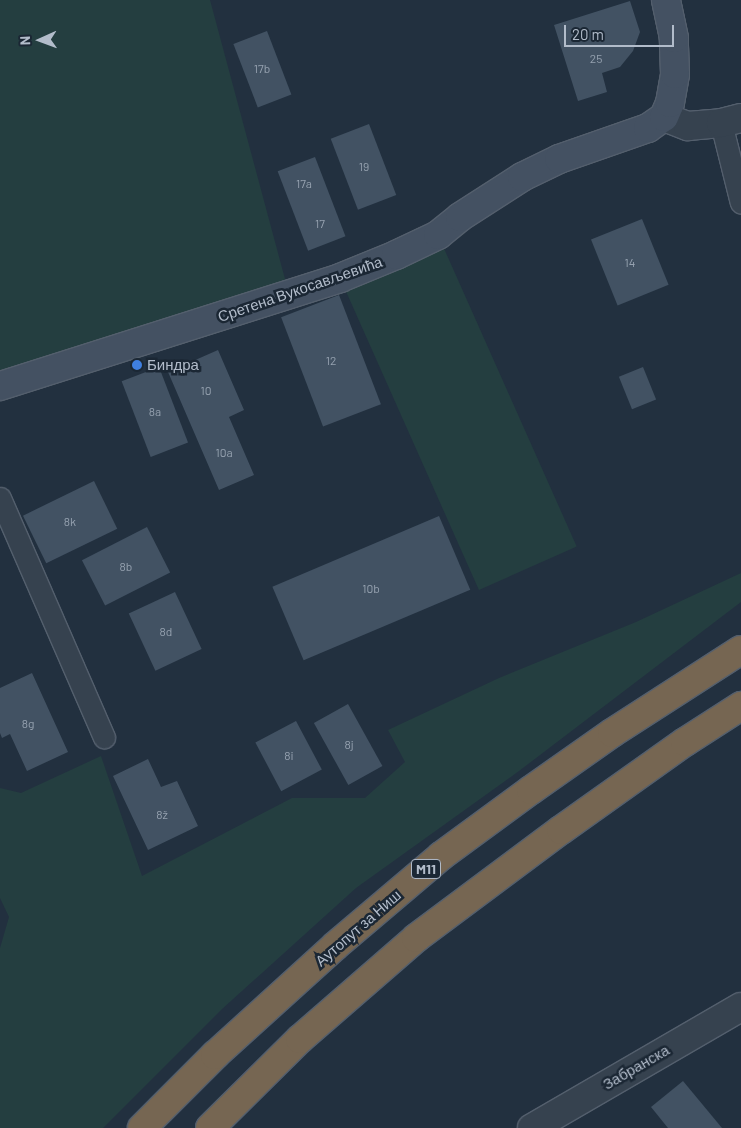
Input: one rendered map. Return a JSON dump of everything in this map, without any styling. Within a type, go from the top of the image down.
[{"type":"highway","name":"Аутопут за Ниш","points":[[142,1128],[335,946],[441,856],[612,733],[741,650]]},
{"type":"highway","points":[[210,1128],[300,1039],[416,938],[561,830],[685,742],[741,706]]},
{"type":"street","points":[[666,0],[674,38],[675,74],[670,104],[664,117],[688,126],[731,121]]},
{"type":"street","name":"Сретена Вукосављевића","points":[[0,386],[340,278],[438,235],[468,212],[522,177],[559,159],[648,128],[664,117]]},
{"type":"street","name":"Забранска","points":[[532,1128],[741,1007]]},
{"type":"lane","points":[[731,121],[741,202]]},
{"type":"lane","points":[[0,498],[104,737]]},
{"type":"green space","points":[[0,0],[210,0],[289,294],[0,386]]},
{"type":"green space","points":[[438,235],[577,547],[479,590],[340,279]]},
{"type":"green space","points":[[741,573],[741,602],[519,771],[356,888],[221,1010],[103,1128],[0,1128],[0,948],[9,917],[0,898],[0,788],[21,793],[101,756],[142,876],[292,798],[365,798],[405,762],[388,730],[499,678],[636,622]]},
{"type":"building","points":[[630,1],[640,32],[633,51],[620,67],[602,73],[607,92],[578,101],[554,25]]},
{"type":"building","points":[[267,31],[291,94],[258,107],[233,44]]},
{"type":"building","points":[[369,124],[396,195],[358,210],[331,139]]},
{"type":"building","points":[[315,157],[345,236],[308,251],[278,171]]},
{"type":"building","points":[[642,219],[669,285],[618,305],[591,240]]},
{"type":"building","points":[[339,295],[381,404],[323,426],[281,317]]},
{"type":"building","points":[[218,350],[244,410],[229,417],[254,475],[219,490],[168,372]]},
{"type":"building","points":[[159,367],[188,443],[151,457],[122,381]]},
{"type":"building","points":[[643,367],[656,399],[632,409],[619,377]]},
{"type":"building","points":[[94,481],[117,529],[46,563],[23,516]]},
{"type":"building","points":[[439,516],[470,590],[304,660],[272,587]]},
{"type":"building","points":[[147,527],[170,572],[105,606],[82,560]]},
{"type":"building","points":[[175,592],[202,649],[155,671],[129,614]]},
{"type":"building","points":[[32,673],[68,752],[27,771],[10,734],[2,738],[0,733],[0,688]]},
{"type":"building","points":[[348,704],[382,766],[348,785],[314,723]]},
{"type":"building","points":[[296,721],[322,770],[281,791],[255,743]]},
{"type":"building","points":[[148,759],[161,787],[177,781],[198,826],[148,850],[113,776]]},
{"type":"building","points":[[683,1081],[722,1128],[668,1128],[651,1107]]},
{"type":"place","name":"Биндра","points":[[137,365]]}]
